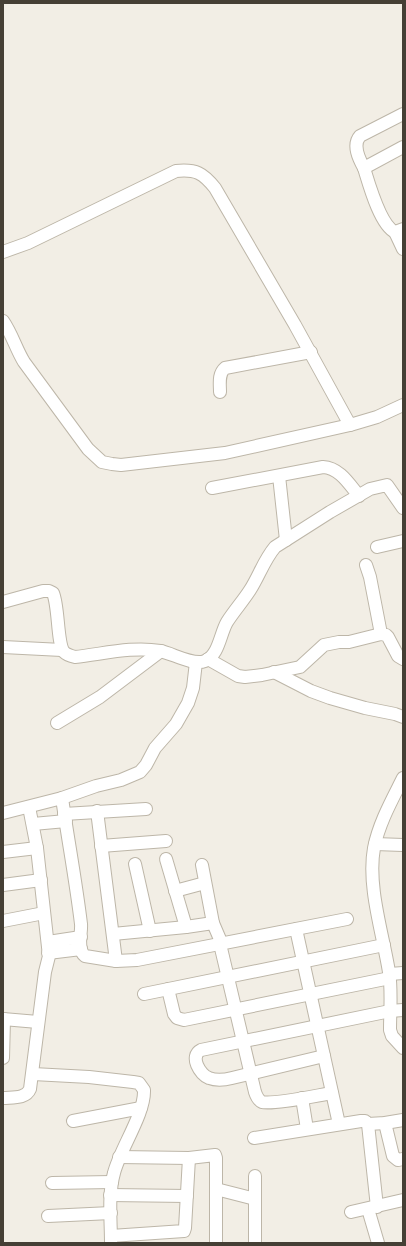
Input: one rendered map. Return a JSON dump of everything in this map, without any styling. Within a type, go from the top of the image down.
[{"type":"street","points":[[403,114],[366,133],[357,140],[356,144],[358,154],[376,203],[390,229],[399,230],[403,249]]},
{"type":"street","points":[[364,168],[403,147]]},
{"type":"street","points":[[3,252],[28,243],[176,171],[189,170],[202,175],[215,188],[311,352],[350,425]]},
{"type":"street","points":[[3,321],[8,328],[24,362],[88,449],[102,462],[121,465],[225,453],[350,425],[377,417],[403,405]]},
{"type":"street","points":[[220,392],[221,372],[225,368],[311,352]]},
{"type":"street","points":[[212,488],[329,467],[338,471],[359,496]]},
{"type":"street","points":[[279,476],[286,540]]},
{"type":"street","points":[[3,647],[62,650],[75,657],[114,651],[148,650],[161,651],[196,662],[204,662],[216,651],[227,623],[250,590],[274,547],[370,489],[387,485],[403,508]]},
{"type":"street","points":[[377,547],[403,541]]},
{"type":"street","points":[[366,565],[370,577],[381,634]]},
{"type":"street","points":[[3,602],[43,591],[53,593],[58,609],[60,642],[62,650]]},
{"type":"street","points":[[208,659],[238,676],[245,677],[300,667],[324,645],[349,642],[381,634],[388,637],[398,656],[403,659]]},
{"type":"street","points":[[57,723],[100,697],[161,651]]},
{"type":"street","points":[[3,813],[62,798],[96,786],[129,778],[143,769],[154,748],[176,724],[188,703],[193,688],[196,662]]},
{"type":"street","points":[[274,672],[311,691],[330,698],[403,717]]},
{"type":"street","points":[[403,778],[385,814],[375,844],[372,864],[374,889],[390,976],[390,1033],[403,1048]]},
{"type":"street","points":[[62,798],[81,924],[81,943],[83,954],[85,956],[116,961],[137,960],[347,919]]},
{"type":"street","points":[[3,1098],[27,1094],[30,1089],[48,950],[37,848],[29,806]]},
{"type":"street","points":[[32,824],[97,811],[146,809]]},
{"type":"street","points":[[97,811],[116,961]]},
{"type":"street","points":[[101,846],[166,841]]},
{"type":"street","points":[[375,844],[403,845]]},
{"type":"street","points":[[3,852],[37,848]]},
{"type":"street","points":[[166,859],[186,927]]},
{"type":"street","points":[[135,864],[150,931]]},
{"type":"street","points":[[202,865],[235,1010],[255,1092],[259,1100],[262,1102],[274,1102],[332,1093]]},
{"type":"street","points":[[3,885],[40,880]]},
{"type":"street","points":[[175,890],[205,883]]},
{"type":"street","points":[[3,921],[44,913]]},
{"type":"street","points":[[113,934],[214,923]]},
{"type":"street","points":[[296,929],[316,1026],[339,1124]]},
{"type":"street","points":[[48,950],[81,943]]},
{"type":"street","points":[[144,994],[384,945]]},
{"type":"street","points":[[168,989],[174,1014],[180,1020],[310,995],[403,973]]},
{"type":"street","points":[[324,1056],[225,1080],[210,1078],[201,1072],[196,1060],[198,1052],[243,1041],[390,1011],[403,1010]]},
{"type":"street","points":[[3,1058],[4,1019],[38,1022]]},
{"type":"street","points":[[33,1074],[88,1077],[138,1083],[144,1090],[141,1108],[113,1174],[110,1195],[111,1240],[166,1238],[184,1230],[189,1158]]},
{"type":"street","points":[[302,1098],[307,1130]]},
{"type":"street","points":[[73,1121],[141,1108]]},
{"type":"street","points":[[254,1138],[361,1121],[368,1124],[385,1124],[403,1120]]},
{"type":"street","points":[[368,1124],[374,1185],[372,1208],[378,1243]]},
{"type":"street","points":[[385,1124],[393,1156],[398,1160],[403,1159]]},
{"type":"street","points":[[119,1157],[189,1158],[215,1155],[216,1243]]},
{"type":"street","points":[[255,1176],[255,1243]]},
{"type":"street","points":[[52,1183],[112,1182]]},
{"type":"street","points":[[216,1189],[255,1199]]},
{"type":"street","points":[[110,1195],[187,1196]]},
{"type":"street","points":[[351,1212],[402,1203]]},
{"type":"street","points":[[48,1216],[111,1213]]}]
